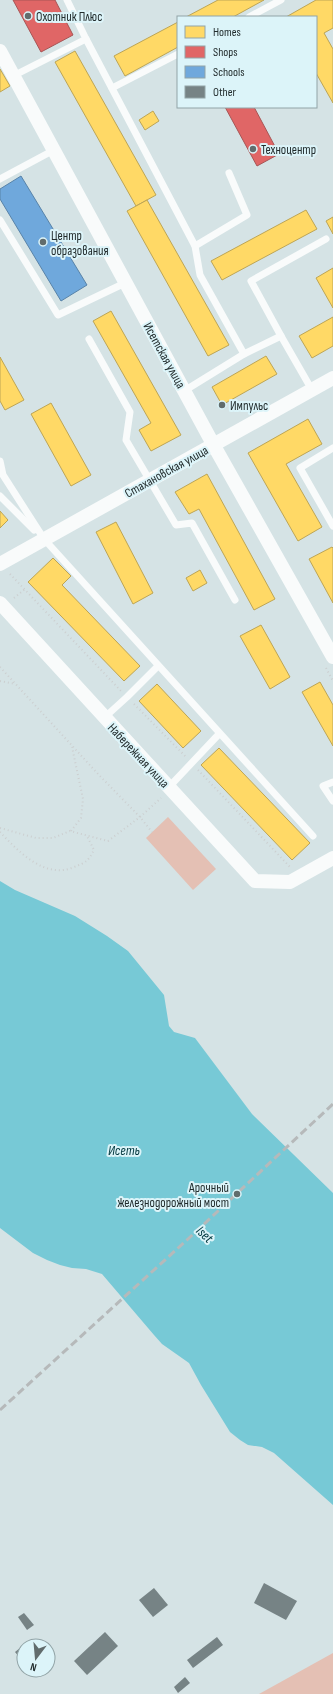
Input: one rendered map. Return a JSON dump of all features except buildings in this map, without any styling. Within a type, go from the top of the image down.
[{"type":"street","name":"Исетская улица","points":[[0,51],[213,444],[333,657]]},
{"type":"street","name":"Стахановская улица","points":[[0,564],[333,378]]},
{"type":"street","name":"Набережная улица","points":[[0,603],[255,881],[291,876]]},
{"type":"street","points":[[291,876],[333,858]]},
{"type":"lane","points":[[67,0],[86,40],[195,246],[200,275],[244,354]]},
{"type":"lane","points":[[251,16],[282,0]]},
{"type":"lane","points":[[13,76],[86,40]]},
{"type":"lane","points":[[112,88],[177,55]]},
{"type":"lane","points":[[0,179],[54,150]]},
{"type":"lane","points":[[195,246],[247,216],[229,173]]},
{"type":"lane","points":[[0,220],[58,315],[126,283]]},
{"type":"lane","points":[[312,390],[251,281],[326,239]]},
{"type":"lane","points":[[184,391],[244,354],[281,336]]},
{"type":"lane","points":[[89,339],[130,412],[126,440],[176,525],[192,523],[235,600]]},
{"type":"lane","points":[[333,448],[300,468],[333,524]]},
{"type":"lane","points":[[0,461],[3,475],[44,539]]},
{"type":"lane","points":[[0,496],[44,539],[313,836]]},
{"type":"lane","points":[[105,717],[158,666]]},
{"type":"lane","points":[[170,788],[219,734]]},
{"type":"lane","points":[[333,782],[323,786],[333,801]]},
{"type":"path","points":[[0,564],[192,763],[291,876]]},
{"type":"path","points":[[0,667],[140,817],[152,832]]},
{"type":"path","points":[[0,681],[17,685]]},
{"type":"path","points":[[0,828],[42,838],[53,838],[70,831],[82,818],[83,799],[72,745]]},
{"type":"path","points":[[70,831],[108,841],[140,817],[170,788]]},
{"type":"path","points":[[0,832],[20,852],[34,862],[50,869],[67,870],[87,862],[94,850],[87,836]]},
{"type":"shaded area","points":[[168,817],[216,869],[193,890],[146,838]]},
{"type":"shaded area","points":[[333,1653],[333,1694],[259,1694]]},
{"type":"water","name":"Исеть","points":[[0,881],[15,890],[75,916],[128,951],[164,995],[169,1026],[174,1032],[195,1038],[252,1114],[333,1193],[333,1505],[274,1453],[262,1447],[248,1445],[230,1432],[189,1363],[162,1344],[102,1274],[86,1269],[60,1265],[47,1260],[33,1253],[0,1228]]},
{"type":"railway","points":[[0,1410],[188,1239],[333,1104]]},
{"type":"place","name":"Охотник Плюс","points":[[28,16]]},
{"type":"place","name":"Техноцентр","points":[[253,149]]},
{"type":"place","name":"Центр образования","points":[[43,242]]},
{"type":"place","name":"Импульс","points":[[222,405]]},
{"type":"place","name":"Арочный железнодорожный мост","points":[[237,1194]]},
{"type":"water label","name":"Iset","points":[[205,1234]]}]
